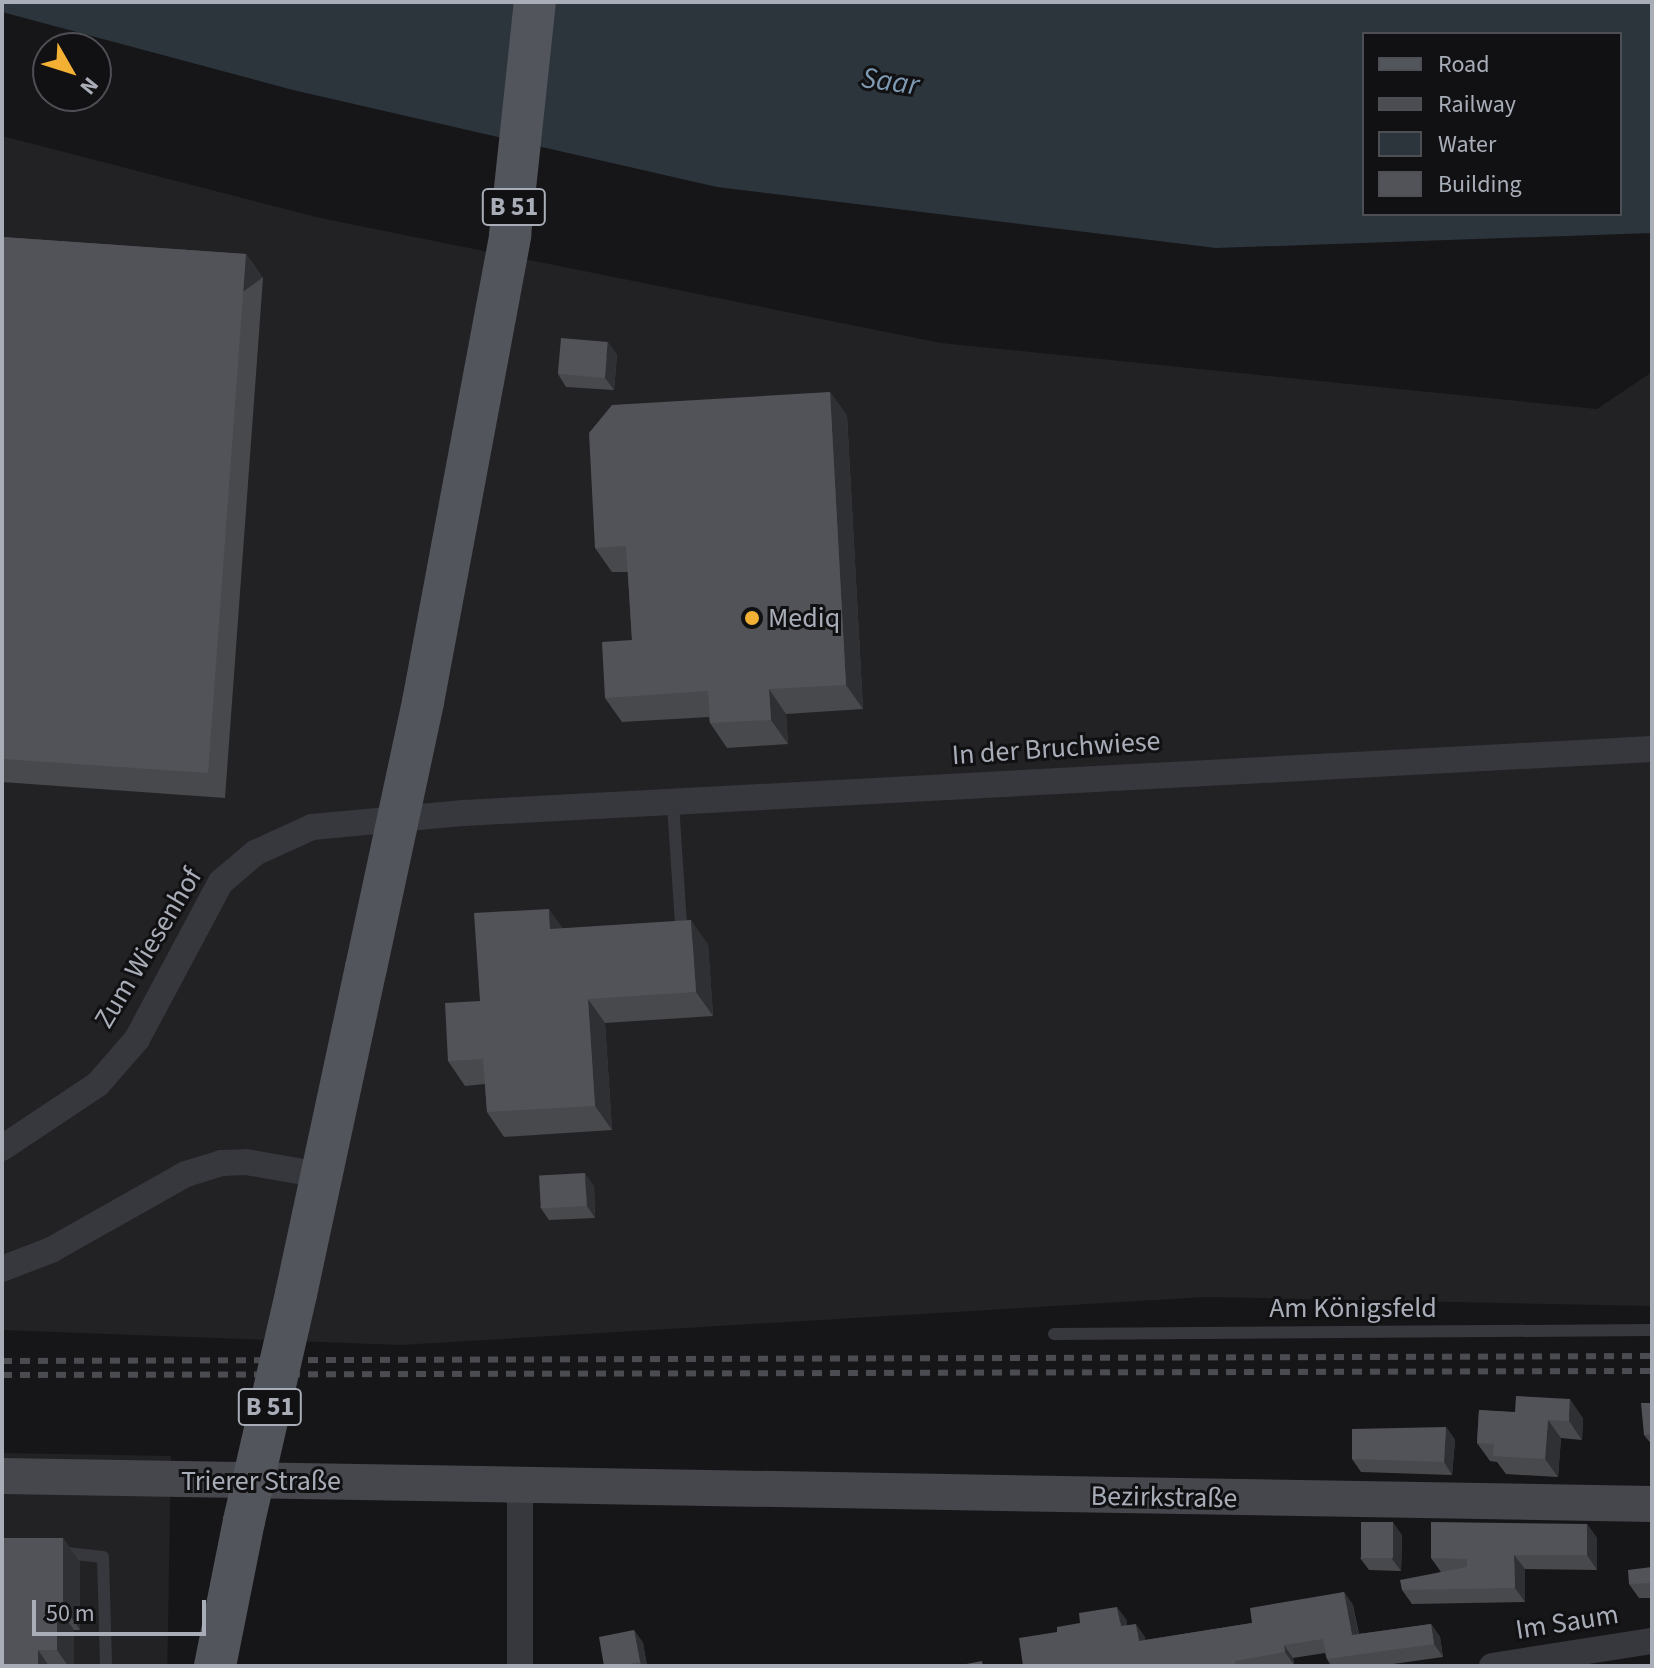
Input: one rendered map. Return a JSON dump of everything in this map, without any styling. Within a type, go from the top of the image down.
[{"type":"main road","name":"B 51","points":[[215,1666],[423,702],[480,411],[510,235],[535,2]]},
{"type":"street","name":"In der Bruchwiese","points":[[464,813],[673,804],[1507,753],[1652,749]]},
{"type":"street","name":"Zum Wiesenhof","points":[[2,1148],[98,1084],[137,1039],[221,882],[255,853],[312,827],[464,813]]},
{"type":"street","points":[[2,1269],[51,1250],[186,1174],[221,1163],[246,1162],[321,1175]]},
{"type":"street","name":"Trierer Straße","points":[[2,1476],[520,1482],[677,1487]]},
{"type":"street","points":[[520,1482],[520,1666]]},
{"type":"street","name":"Bezirkstraße","points":[[677,1487],[1652,1504]]},
{"type":"street","name":"Im Saum","points":[[1492,1666],[1652,1641]]},
{"type":"lane","points":[[673,804],[681,923]]},
{"type":"lane","name":"Am Königsfeld","points":[[1054,1334],[1652,1330]]},
{"type":"lane","points":[[48,1552],[94,1552],[103,1557],[106,1666]]},
{"type":"shaded area","points":[[2,136],[320,218],[941,343],[1597,409],[1652,372],[1652,1306],[1205,1297],[401,1345],[2,1330]]},
{"type":"shaded area","points":[[2,1453],[171,1456],[167,1666],[2,1666]]},
{"type":"water","name":"Saar","points":[[2,2],[1652,2],[1652,233],[1216,248],[717,187],[293,90],[112,41],[112,32],[77,32],[2,12]]},
{"type":"building","points":[[2,237],[246,254],[208,773],[2,759]]},
{"type":"building","points":[[561,338],[608,342],[605,378],[558,374]]},
{"type":"building","name":"Mediq","points":[[830,392],[846,685],[769,689],[771,720],[710,723],[708,691],[605,698],[602,642],[632,640],[626,546],[595,548],[589,433],[612,405]]},
{"type":"building","points":[[549,909],[550,929],[691,920],[696,992],[588,999],[595,1106],[487,1112],[483,1059],[448,1061],[445,1003],[480,1001],[474,913]]},
{"type":"building","points":[[585,1173],[587,1206],[541,1208],[539,1175]]},
{"type":"building","points":[[1516,1396],[1570,1399],[1569,1421],[1548,1420],[1545,1459],[1493,1456],[1494,1444],[1477,1443],[1479,1410],[1515,1412]]},
{"type":"building","points":[[1641,1403],[1652,1403],[1652,1434],[1644,1435]]},
{"type":"building","points":[[1446,1427],[1444,1462],[1352,1459],[1352,1429]]},
{"type":"building","points":[[1361,1522],[1393,1522],[1393,1558],[1361,1558]]},
{"type":"building","points":[[1431,1522],[1587,1524],[1587,1555],[1514,1555],[1515,1588],[1402,1590],[1400,1580],[1467,1567],[1467,1559],[1431,1558]]},
{"type":"building","points":[[2,1538],[63,1538],[63,1606],[57,1606],[57,1650],[38,1650],[38,1666],[2,1666]]},
{"type":"building","points":[[1652,1567],[1652,1583],[1629,1584],[1628,1570]]},
{"type":"building","points":[[1344,1592],[1352,1635],[1431,1624],[1434,1644],[1327,1659],[1323,1639],[1284,1645],[1285,1652],[1235,1661],[1236,1666],[1023,1666],[1019,1638],[1057,1632],[1057,1627],[1080,1623],[1079,1613],[1117,1607],[1121,1626],[1136,1624],[1139,1641],[1252,1623],[1250,1608]]},
{"type":"building","points":[[634,1630],[640,1662],[604,1666],[599,1637]]},
{"type":"building","points":[[982,1661],[983,1666],[956,1666]]},
{"type":"railway","points":[[2,1361],[1652,1356]]},
{"type":"railway","points":[[2,1375],[1652,1371]]},
{"type":"place","name":"Mediq","points":[[752,618]]}]
